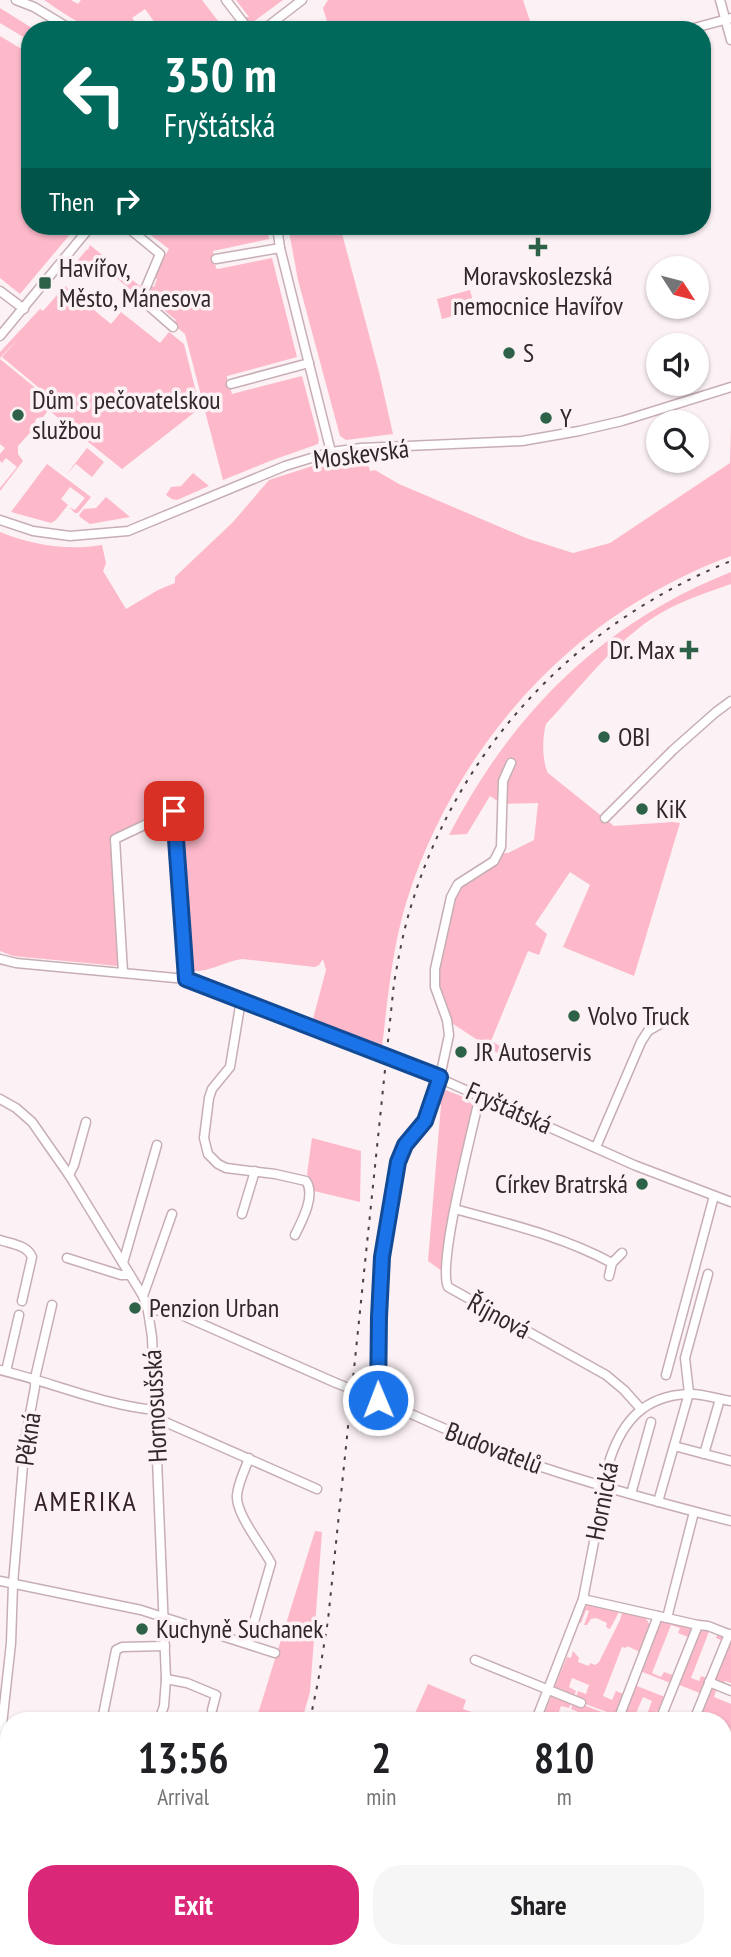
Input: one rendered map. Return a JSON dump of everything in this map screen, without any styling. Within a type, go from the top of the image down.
[{"type":"street","points":[[16,0],[57,21]]},
{"type":"street","points":[[226,0],[242,21]]},
{"type":"street","points":[[275,21],[302,0]]},
{"type":"street","points":[[720,0],[728,19],[731,40]]},
{"type":"street","points":[[711,24],[728,19]]},
{"type":"street","points":[[0,336],[84,235]]},
{"type":"street","points":[[136,235],[160,254],[141,299],[173,327]]},
{"type":"street","points":[[278,235],[331,452]]},
{"type":"street","points":[[216,260],[280,248]]},
{"type":"street","points":[[0,291],[24,309]]},
{"type":"street","points":[[231,384],[309,363]]},
{"type":"street","name":"Moskevská","points":[[0,520],[33,531],[70,536],[128,531],[285,466],[331,452],[361,448],[522,441],[622,421],[731,387]]},
{"type":"street","points":[[605,818],[673,750],[731,701]]},
{"type":"street","points":[[374,1399],[382,1257],[398,1162],[405,1145],[425,1121],[440,1077],[449,1035],[447,1020],[435,987],[435,969],[451,897],[458,884],[494,861],[501,847],[503,781],[511,763]]},
{"type":"street","points":[[123,972],[114,839],[174,811],[186,979]]},
{"type":"street","name":"Fryštátská","points":[[0,959],[16,963],[186,979],[440,1077],[634,1165],[731,1202]]},
{"type":"street","points":[[241,1000],[230,1068],[212,1090],[204,1138],[208,1154],[226,1168],[306,1181],[310,1193],[295,1235]]},
{"type":"street","points":[[596,1147],[641,1042],[648,1031],[676,1015]]},
{"type":"street","name":"Říjnová","points":[[480,1095],[455,1209],[445,1281],[448,1287],[606,1374],[640,1409]]},
{"type":"street","name":"Hornosušská","points":[[0,1099],[29,1118],[69,1175],[143,1297],[148,1311],[152,1337],[164,1591],[166,1679],[161,1712]]},
{"type":"street","points":[[69,1175],[86,1122]]},
{"type":"street","points":[[123,1263],[157,1145]]},
{"type":"street","points":[[242,1214],[256,1171]]},
{"type":"street","points":[[666,1375],[714,1196]]},
{"type":"street","points":[[455,1209],[553,1236],[612,1263]]},
{"type":"street","points":[[143,1297],[172,1214]]},
{"type":"street","points":[[0,1240],[23,1247],[32,1257],[22,1301]]},
{"type":"street","points":[[610,1276],[612,1263],[622,1253]]},
{"type":"street","points":[[66,1258],[121,1275],[130,1275]]},
{"type":"street","points":[[658,1502],[689,1393],[685,1358],[708,1276],[695,1267]]},
{"type":"street","name":"Pěkná","points":[[3,1712],[25,1441],[35,1378],[52,1305]]},
{"type":"street","name":"Budovatelů","points":[[148,1311],[177,1313],[453,1433],[520,1459],[658,1502],[731,1521]]},
{"type":"street","points":[[19,1315],[3,1370],[155,1414],[317,1489]]},
{"type":"street","name":"Hornická","points":[[539,1712],[583,1599],[610,1459],[615,1442],[626,1423],[640,1409],[657,1399],[689,1393],[731,1401]]},
{"type":"street","points":[[704,1454],[720,1399]]},
{"type":"street","points":[[631,1494],[651,1422]]},
{"type":"street","points":[[674,1446],[731,1461]]},
{"type":"street","points":[[248,1643],[271,1563],[242,1514],[237,1500],[249,1458]]},
{"type":"street","points":[[621,1712],[663,1617],[694,1512]]},
{"type":"street","points":[[0,1581],[141,1610],[275,1653]]},
{"type":"street","points":[[583,1599],[708,1626],[730,1634],[697,1712]]},
{"type":"street","points":[[663,1712],[698,1625]]},
{"type":"street","points":[[104,1712],[116,1650],[122,1647],[165,1646]]},
{"type":"street","points":[[475,1660],[581,1703]]},
{"type":"street","points":[[166,1679],[187,1683],[216,1695],[212,1710]]},
{"type":"street","points":[[709,1682],[731,1691]]},
{"type":"shaded area","points":[[44,0],[71,0],[78,4],[81,0],[202,0],[218,21],[154,21],[145,9],[132,18],[134,21],[76,21]]},
{"type":"shaded area","points":[[236,0],[283,0],[254,21],[246,21],[243,17],[249,17]]},
{"type":"shaded area","points":[[328,0],[523,0],[530,21],[327,21],[323,8]]},
{"type":"shaded area","points":[[0,8],[21,21],[21,36],[0,23]]},
{"type":"shaded area","points":[[0,36],[21,49],[21,235],[69,235],[20,294],[0,278]]},
{"type":"shaded area","points":[[151,235],[268,235],[269,239],[213,251],[216,268],[272,258],[297,357],[227,378],[232,394],[302,376],[318,444],[223,480],[185,334],[173,324],[176,320],[150,299],[147,303],[144,297],[149,285],[154,287],[157,279],[152,277],[169,249]]},
{"type":"shaded area","points":[[290,235],[342,235],[393,434],[346,440],[340,436],[298,280]]},
{"type":"shaded area","points":[[90,245],[141,287],[137,293],[130,293],[131,290],[96,261],[78,272],[70,270]]},
{"type":"shaded area","points":[[65,286],[111,324],[121,312],[160,343],[169,332],[184,344],[200,408],[122,469],[51,412],[57,403],[2,357],[19,338],[0,358],[0,352]]},
{"type":"shaded area","points":[[470,290],[475,310],[442,319],[437,299]]},
{"type":"shaded area","points":[[0,359],[54,403],[43,417],[37,418],[36,426],[18,446],[18,454],[23,461],[0,491],[17,467],[6,458],[2,463],[0,461],[0,454],[5,448],[0,444]]},
{"type":"shaded area","points":[[731,426],[731,556],[666,585],[604,624],[530,689],[498,727],[445,810],[424,854],[407,900],[394,954],[382,1047],[313,1019],[326,970],[323,959],[315,967],[242,959],[203,970],[189,971],[177,812],[111,844],[122,955],[118,966],[13,956],[0,951],[0,532],[50,546],[102,545],[106,563],[103,571],[126,609],[175,583],[175,577],[233,522],[269,480],[356,454],[359,462],[369,467],[370,471],[375,470],[399,484],[526,538],[573,553],[610,543],[730,463]]},
{"type":"shaded area","points":[[87,448],[104,462],[92,477],[76,464],[66,475]]},
{"type":"shaded area","points":[[47,464],[91,497],[78,513],[75,513],[69,507],[75,510],[85,498],[70,487],[61,499],[68,505],[51,523],[11,512]]},
{"type":"shaded area","points":[[193,473],[209,486],[177,500],[166,495],[171,487],[181,486]]},
{"type":"shaded area","points":[[106,497],[130,517],[90,524],[80,517],[84,509],[96,508]]},
{"type":"shaded area","points":[[731,572],[731,584],[672,607],[639,628],[602,662],[546,724],[543,749],[548,773],[614,826],[680,823],[634,976],[563,947],[590,885],[570,872],[535,924],[547,934],[539,955],[528,951],[491,1041],[502,1047],[499,1054],[447,1020],[439,999],[435,969],[458,884],[497,854],[508,853],[534,840],[538,803],[502,804],[490,796],[467,834],[449,835],[502,750],[532,712],[565,677],[602,645],[641,617],[684,593]]},
{"type":"shaded area","points":[[443,1089],[466,1098],[473,1106],[453,1188],[442,1271],[428,1261],[441,1105],[436,1104]]},
{"type":"shaded area","points":[[312,1138],[361,1151],[360,1202],[314,1191],[307,1174]]},
{"type":"shaded area","points":[[315,1531],[322,1532],[310,1692],[304,1712],[258,1712]]},
{"type":"shaded area","points":[[588,1602],[620,1610],[610,1629],[606,1627],[607,1623],[596,1618],[584,1625],[589,1611],[586,1610],[581,1623],[579,1622]]},
{"type":"shaded area","points":[[623,1609],[644,1615],[651,1627],[642,1653],[627,1646],[622,1647],[603,1696],[612,1700],[616,1691],[626,1695],[619,1712],[607,1712],[576,1697],[578,1691],[586,1694],[589,1685],[572,1678],[569,1687],[576,1691],[574,1696],[555,1688],[555,1686],[571,1647],[567,1657],[571,1658],[573,1651],[579,1658],[578,1662],[595,1665],[620,1620]]},
{"type":"shaded area","points":[[662,1621],[694,1627],[691,1638],[678,1633],[680,1628],[671,1625],[652,1673],[661,1677],[664,1672],[676,1676],[673,1684],[640,1671]]},
{"type":"shaded area","points":[[702,1627],[710,1629],[691,1678],[699,1681],[701,1676],[708,1678],[702,1694],[677,1684],[697,1633]]},
{"type":"shaded area","points":[[716,1631],[725,1634],[723,1641],[716,1638]]},
{"type":"shaded area","points":[[731,1639],[731,1683],[725,1681],[723,1686],[713,1680]]},
{"type":"shaded area","points":[[428,1684],[466,1700],[463,1709],[472,1712],[416,1712]]},
{"type":"shaded area","points":[[637,1686],[665,1697],[661,1712],[652,1709],[659,1712],[648,1712],[652,1701],[643,1697],[636,1712],[624,1712]]},
{"type":"shaded area","points":[[711,1687],[717,1688],[714,1697],[731,1704],[731,1712],[700,1712]]},
{"type":"shaded area","points":[[552,1695],[572,1702],[569,1708],[561,1706],[559,1712],[545,1712]]},
{"type":"shaded area","points":[[573,1703],[602,1712],[578,1712],[571,1709]]},
{"type":"railway","points":[[312,1712],[328,1620],[394,983],[413,900],[434,843],[462,789],[495,740],[533,694],[577,654],[624,618],[676,587],[731,561]]},
{"type":"place","name":"Moravskoslezská nemocnice Havířov","points":[[538,247]]},
{"type":"place","name":"Havířov, Město, Mánesova","points":[[45,283]]},
{"type":"place","name":"S","points":[[509,353]]},
{"type":"place","name":"Dům s pečovatelskou službou","points":[[18,415]]},
{"type":"place","name":"Y","points":[[546,418]]},
{"type":"place","name":"Dr. Max","points":[[689,650]]},
{"type":"place","name":"OBI","points":[[604,737]]},
{"type":"place","name":"KiK","points":[[642,809]]},
{"type":"place","name":"Volvo Truck","points":[[574,1016]]},
{"type":"place","name":"JR Autoservis","points":[[461,1052]]},
{"type":"place","name":"Církev Bratrská","points":[[642,1184]]},
{"type":"place","name":"Penzion Urban","points":[[135,1308]]},
{"type":"place","name":"Kuchyně Suchanek","points":[[142,1629]]},
{"type":"district","name":"AMERIKA","points":[[86,1501]]},
{"type":"route","points":[[174,811],[186,979],[440,1077],[429,1114],[405,1145],[398,1162],[382,1257],[378,1400]]}]
